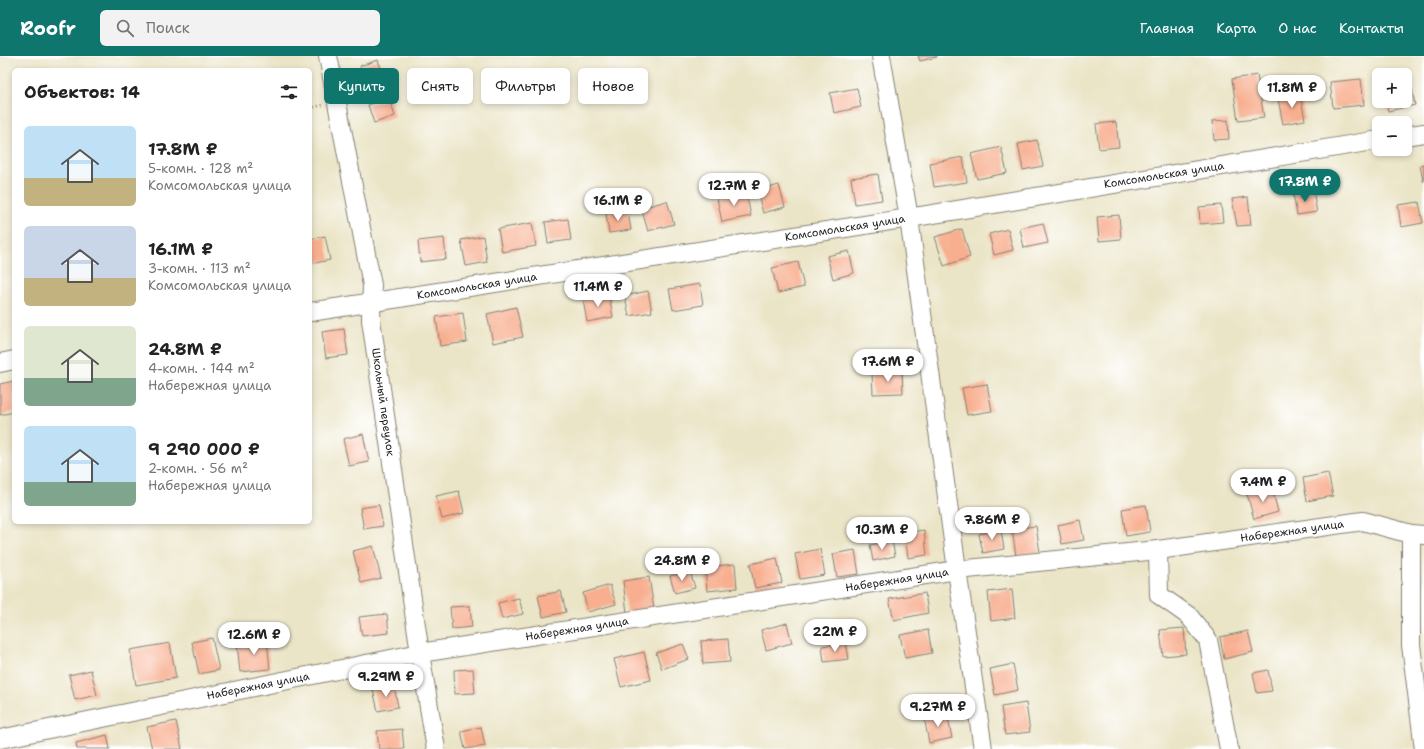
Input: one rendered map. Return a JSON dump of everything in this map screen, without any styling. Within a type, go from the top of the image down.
[{"type":"street","name":"Школьный переулок","points":[[328,56],[372,285],[371,320],[420,653],[436,749]]},
{"type":"street","points":[[881,56],[908,218],[956,570],[983,749]]},
{"type":"street","points":[[1412,135],[1424,133]]},
{"type":"street","name":"Комсомольская улица","points":[[312,312],[908,218],[1372,141]]},
{"type":"street","points":[[0,363],[12,360]]},
{"type":"street","name":"Набережная улица","points":[[0,739],[420,653],[956,570],[1158,550],[1363,521],[1417,535]]},
{"type":"street","points":[[1417,535],[1411,645],[1424,749]]},
{"type":"street","points":[[1158,550],[1159,595],[1189,616],[1208,640],[1229,749]]},
{"type":"building","points":[[918,56],[937,56],[937,57],[920,61]]},
{"type":"building","points":[[378,60],[381,68],[361,68],[360,66]]},
{"type":"building","points":[[1257,75],[1264,118],[1238,121],[1232,79]]},
{"type":"building","points":[[1361,79],[1364,105],[1333,108],[1330,82]]},
{"type":"building","points":[[857,88],[861,107],[834,113],[830,93]]},
{"type":"building","points":[[1412,89],[1415,105],[1412,106]]},
{"type":"building","points":[[1300,94],[1305,120],[1283,124],[1278,99]]},
{"type":"building","points":[[391,104],[395,116],[374,123],[368,105]]},
{"type":"building","points":[[1387,108],[1402,108],[1388,111]]},
{"type":"building","points":[[1228,120],[1229,139],[1214,140],[1212,121]]},
{"type":"building","points":[[1116,122],[1119,147],[1099,149],[1096,124]]},
{"type":"building","points":[[1037,140],[1043,166],[1023,170],[1018,144]]},
{"type":"building","points":[[1001,147],[1007,173],[977,179],[971,154]]},
{"type":"building","points":[[963,157],[967,182],[934,187],[930,163]]},
{"type":"building","points":[[1424,164],[1424,181],[1423,181],[1420,165]]},
{"type":"building","points":[[878,174],[882,200],[855,204],[851,178]]},
{"type":"building","points":[[779,185],[785,207],[763,213],[757,191]]},
{"type":"building","points":[[1313,191],[1317,212],[1297,215],[1293,194]]},
{"type":"building","points":[[746,192],[751,216],[722,222],[717,198]]},
{"type":"building","points":[[1248,197],[1251,225],[1237,226],[1232,199]]},
{"type":"building","points":[[667,201],[674,224],[648,231],[641,208]]},
{"type":"building","points":[[1419,202],[1423,223],[1401,227],[1398,205]]},
{"type":"building","points":[[1221,205],[1223,222],[1200,224],[1199,207]]},
{"type":"building","points":[[628,211],[631,230],[609,233],[606,214]]},
{"type":"building","points":[[1119,215],[1121,239],[1099,241],[1097,217]]},
{"type":"building","points":[[568,219],[571,240],[548,243],[545,222]]},
{"type":"building","points":[[532,223],[536,246],[502,252],[498,229]]},
{"type":"building","points":[[1043,223],[1048,243],[1024,248],[1020,228]]},
{"type":"building","points":[[962,229],[970,257],[944,266],[935,237]]},
{"type":"building","points":[[1008,229],[1013,250],[994,255],[989,234]]},
{"type":"building","points":[[325,236],[330,260],[312,264],[312,239]]},
{"type":"building","points":[[483,236],[487,262],[466,266],[461,240]]},
{"type":"building","points":[[444,238],[446,259],[420,262],[418,241]]},
{"type":"building","points":[[849,251],[854,273],[833,279],[827,256]]},
{"type":"building","points":[[798,262],[804,287],[778,293],[772,268]]},
{"type":"building","points":[[700,284],[703,305],[673,310],[669,289]]},
{"type":"building","points":[[648,291],[652,312],[629,316],[625,296]]},
{"type":"building","points":[[609,295],[613,317],[587,322],[583,300]]},
{"type":"building","points":[[516,307],[523,337],[493,343],[487,314]]},
{"type":"building","points":[[463,313],[467,342],[440,346],[436,317]]},
{"type":"building","points":[[344,329],[348,355],[326,358],[322,332]]},
{"type":"building","points":[[902,371],[903,393],[873,394],[872,373]]},
{"type":"building","points":[[12,381],[12,412],[0,415],[0,384]]},
{"type":"building","points":[[987,384],[992,411],[967,415],[962,388]]},
{"type":"building","points":[[363,434],[369,462],[349,466],[343,439]]},
{"type":"building","points":[[1328,473],[1333,496],[1307,501],[1303,478]]},
{"type":"building","points":[[1272,488],[1278,512],[1254,519],[1247,494]]},
{"type":"building","points":[[459,491],[464,513],[442,519],[436,496]]},
{"type":"building","points":[[379,505],[383,526],[364,529],[360,508]]},
{"type":"building","points":[[1146,505],[1150,532],[1126,536],[1122,509]]},
{"type":"building","points":[[1080,520],[1084,540],[1062,544],[1058,525]]},
{"type":"building","points":[[1036,526],[1040,553],[1016,556],[1012,529]]},
{"type":"building","points":[[924,530],[927,555],[908,558],[905,533]]},
{"type":"building","points":[[1001,530],[1004,549],[983,553],[979,534]]},
{"type":"building","points":[[892,541],[895,556],[873,561],[870,545]]},
{"type":"building","points":[[373,546],[381,578],[361,583],[353,551]]},
{"type":"building","points":[[820,549],[825,575],[800,579],[795,554]]},
{"type":"building","points":[[855,550],[859,574],[837,577],[833,554]]},
{"type":"building","points":[[777,558],[782,583],[755,588],[750,564]]},
{"type":"building","points":[[735,564],[737,588],[707,591],[705,567]]},
{"type":"building","points":[[690,571],[695,588],[675,593],[670,576]]},
{"type":"building","points":[[649,577],[654,609],[627,613],[623,581]]},
{"type":"building","points":[[610,585],[616,604],[588,612],[583,593]]},
{"type":"building","points":[[1012,589],[1015,618],[991,621],[988,592]]},
{"type":"building","points":[[561,591],[566,612],[543,617],[538,596]]},
{"type":"building","points":[[925,593],[928,613],[894,620],[889,599]]},
{"type":"building","points":[[519,598],[523,614],[502,619],[498,603]]},
{"type":"building","points":[[470,606],[472,627],[452,629],[450,607]]},
{"type":"building","points":[[387,614],[389,633],[362,636],[359,617]]},
{"type":"building","points":[[787,623],[792,643],[766,650],[761,630]]},
{"type":"building","points":[[1184,628],[1186,654],[1163,656],[1160,630]]},
{"type":"building","points":[[928,630],[932,653],[905,658],[900,635]]},
{"type":"building","points":[[1248,631],[1253,652],[1224,659],[1220,637]]},
{"type":"building","points":[[212,638],[219,670],[199,674],[192,642]]},
{"type":"building","points":[[728,639],[730,662],[703,664],[701,641]]},
{"type":"building","points":[[267,640],[270,669],[240,672],[237,643]]},
{"type":"building","points":[[170,643],[176,678],[136,685],[130,650]]},
{"type":"building","points":[[846,643],[849,659],[824,662],[822,646]]},
{"type":"building","points":[[683,644],[689,659],[662,669],[656,653]]},
{"type":"building","points":[[644,652],[651,680],[621,687],[614,659]]},
{"type":"building","points":[[1013,664],[1018,690],[995,695],[990,669]]},
{"type":"building","points":[[473,669],[475,693],[455,694],[454,670]]},
{"type":"building","points":[[91,670],[97,695],[75,700],[69,675]]},
{"type":"building","points":[[1268,670],[1272,691],[1257,693],[1253,673]]},
{"type":"building","points":[[394,685],[398,707],[378,711],[373,690]]},
{"type":"building","points":[[1026,703],[1030,732],[1005,735],[1001,707]]},
{"type":"building","points":[[947,713],[952,738],[929,743],[924,717]]},
{"type":"building","points":[[176,721],[182,749],[152,749],[147,727]]},
{"type":"building","points":[[481,727],[485,746],[465,749],[461,731]]},
{"type":"building","points":[[402,729],[404,749],[379,749],[377,731]]},
{"type":"building","points":[[107,735],[110,749],[77,749],[76,743]]}]
